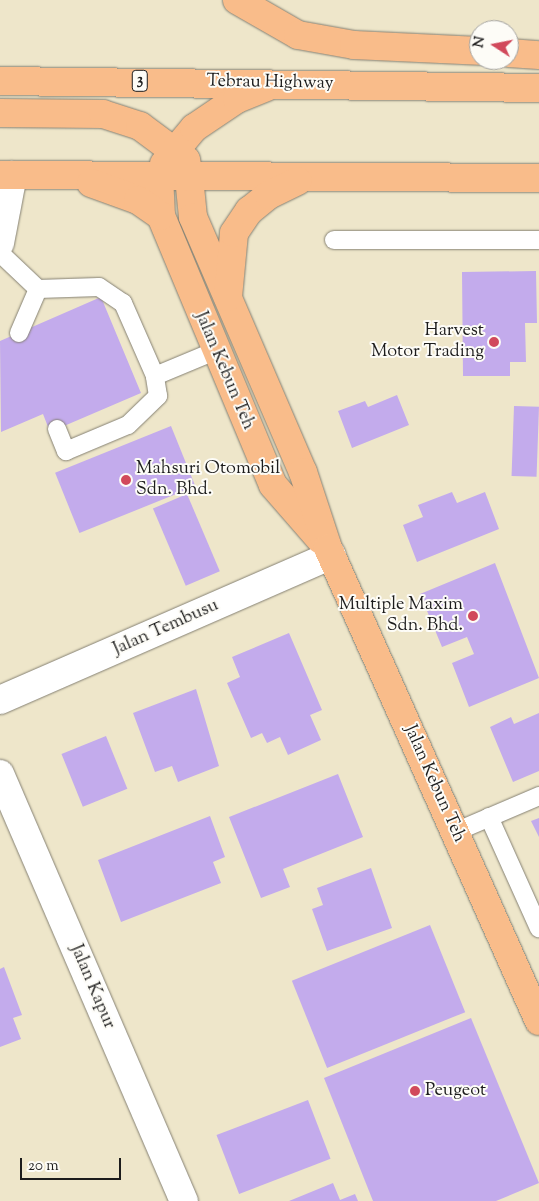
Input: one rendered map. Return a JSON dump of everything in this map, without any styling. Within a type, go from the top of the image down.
[{"type":"main road","points":[[236,0],[298,34],[354,45],[469,51]]},
{"type":"main road","points":[[519,54],[539,55]]},
{"type":"main road","name":"Tebrau Highway","points":[[0,80],[281,82],[539,88]]},
{"type":"main road","points":[[159,176],[174,148],[194,128],[237,99],[281,82]]},
{"type":"main road","points":[[0,113],[103,114],[140,126],[174,148]]},
{"type":"main road","name":"Jalan Kebun Teh","points":[[174,148],[186,160],[193,217],[303,472],[330,551],[539,1021]]},
{"type":"main road","points":[[6,175],[539,178]]},
{"type":"main road","points":[[67,176],[138,200],[161,216]]},
{"type":"main road","name":"Jalan Kebun Teh","points":[[159,176],[161,216],[215,351],[273,485],[330,551]]},
{"type":"main road","points":[[228,297],[234,233],[249,211],[268,195],[304,178]]},
{"type":"street","points":[[0,242],[6,175]]},
{"type":"street","name":"Jalan Tembusu","points":[[0,700],[330,551]]},
{"type":"street","name":"Jalan Kapur","points":[[0,774],[184,1201]]},
{"type":"lane","points":[[334,240],[539,240]]},
{"type":"lane","points":[[0,253],[38,289],[99,287],[123,303],[156,376],[158,396],[128,425],[66,451],[57,429]]},
{"type":"lane","points":[[19,333],[38,289]]},
{"type":"lane","points":[[156,376],[215,351]]},
{"type":"lane","points":[[455,832],[539,796]]},
{"type":"lane","points":[[489,818],[539,928]]},
{"type":"building","name":"Harvest Motor Trading","points":[[536,271],[537,323],[525,323],[526,362],[510,362],[510,376],[463,376],[462,272]]},
{"type":"building","points":[[101,297],[141,393],[50,432],[43,414],[1,432],[0,341]]},
{"type":"building","points":[[397,395],[409,425],[352,448],[338,411],[365,401],[368,407]]},
{"type":"building","points":[[514,406],[539,407],[537,477],[512,476]]},
{"type":"building","name":"Mahsuri Otomobil Sdn. Bhd.","points":[[171,426],[195,486],[79,533],[55,473]]},
{"type":"building","points":[[452,492],[457,503],[485,492],[499,529],[417,562],[403,525],[423,517],[418,505]]},
{"type":"building","points":[[187,494],[220,571],[186,586],[153,508]]},
{"type":"building","name":"Multiple Maxim Sdn. Bhd.","points":[[495,563],[539,678],[469,707],[452,663],[474,654],[467,637],[442,647],[420,594]]},
{"type":"building","points":[[289,633],[322,710],[310,715],[321,740],[288,755],[280,737],[267,743],[262,733],[251,738],[227,683],[240,677],[232,657]]},
{"type":"building","points":[[196,689],[219,766],[178,782],[172,766],[155,772],[133,713]]},
{"type":"building","points":[[539,713],[539,771],[513,782],[490,727],[511,717],[514,724]]},
{"type":"building","points":[[106,736],[127,789],[83,807],[61,754]]},
{"type":"building","points":[[338,774],[363,837],[283,869],[290,887],[261,898],[229,817]]},
{"type":"building","points":[[210,816],[225,857],[213,862],[221,883],[121,922],[98,860]]},
{"type":"building","points":[[539,818],[539,837],[531,821]]},
{"type":"building","points":[[371,868],[392,928],[327,951],[312,909],[323,905],[317,888]]},
{"type":"building","points":[[430,925],[465,1012],[327,1068],[292,981]]},
{"type":"building","points":[[4,967],[22,1015],[13,1018],[21,1039],[0,1047],[0,969]]},
{"type":"building","points":[[471,1018],[539,1183],[496,1201],[373,1201],[324,1078]]},
{"type":"building","points":[[308,1100],[331,1159],[239,1194],[217,1135]]},
{"type":"building","points":[[333,1183],[340,1200],[355,1194],[358,1201],[289,1201]]},
{"type":"place","name":"Harvest Motor Trading","points":[[494,342]]},
{"type":"place","name":"Mahsuri Otomobil Sdn. Bhd.","points":[[126,480]]},
{"type":"place","name":"Multiple Maxim Sdn. Bhd.","points":[[473,616]]},
{"type":"place","name":"Peugeot","points":[[415,1091]]}]
